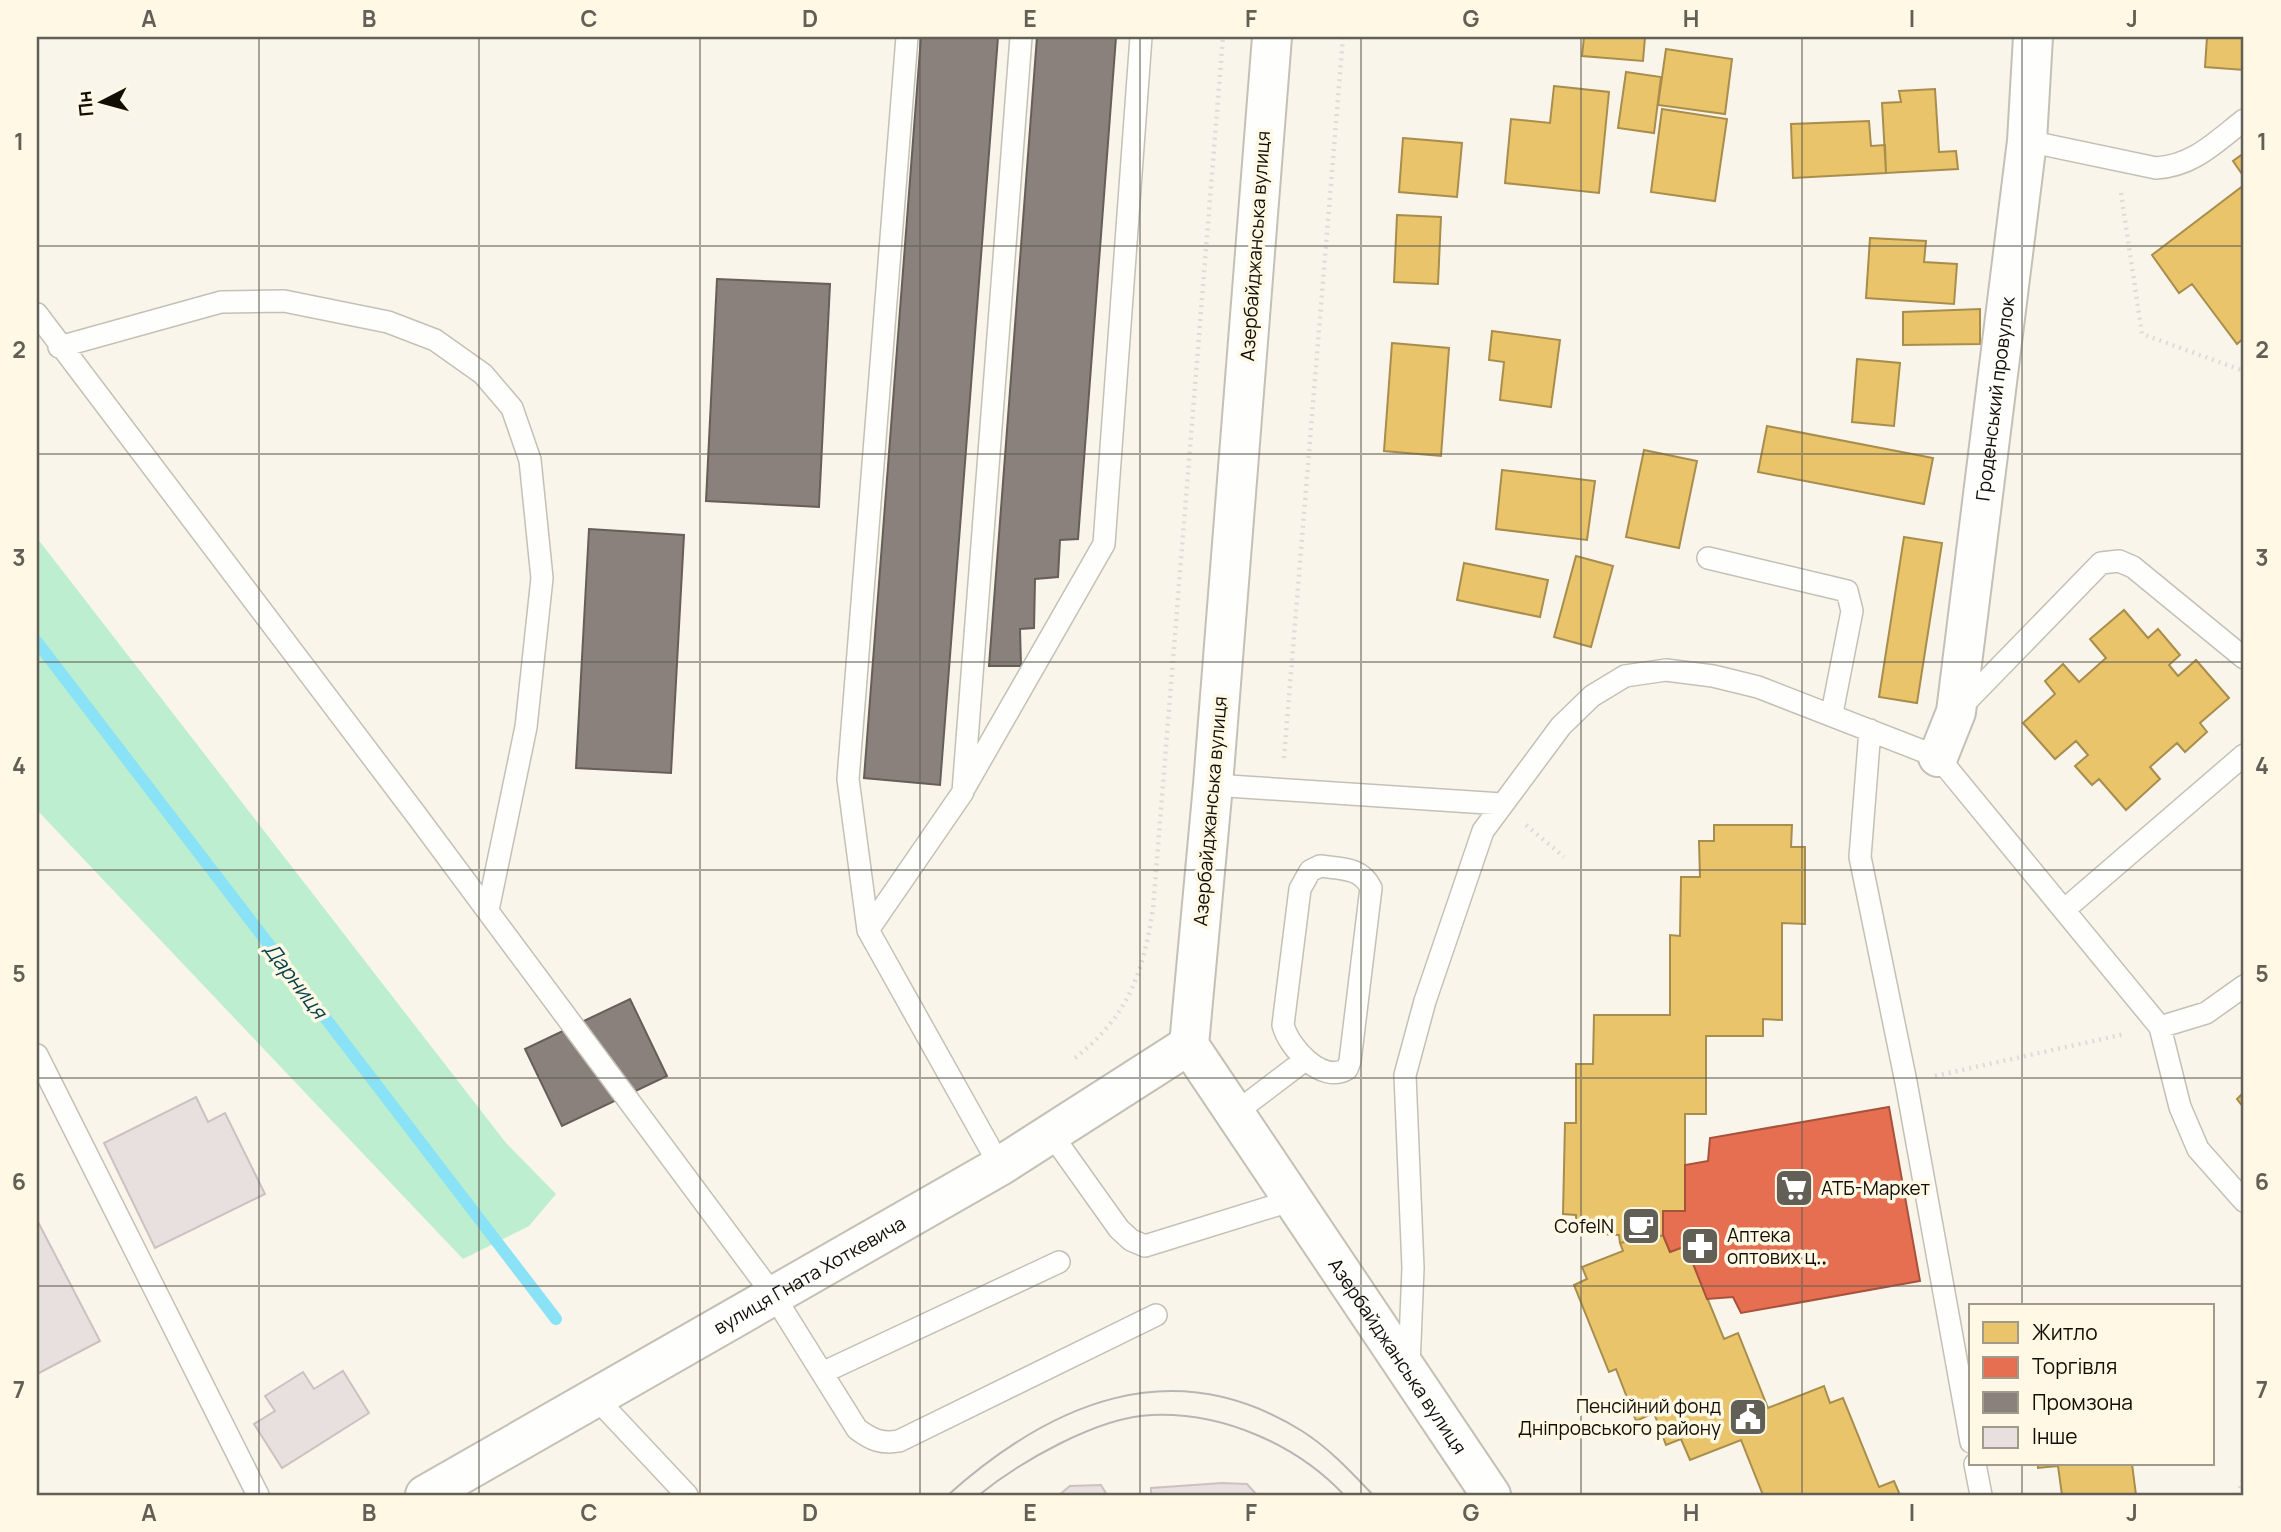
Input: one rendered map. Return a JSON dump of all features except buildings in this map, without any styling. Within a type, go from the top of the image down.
[{"type":"street","name":"Азербайджанська вулиця","points":[[1272,37],[1213,785],[1189,1045],[1491,1495]]},
{"type":"street","name":"Гроденський провулок","points":[[1938,757],[1956,712],[2027,141],[2033,37]]},
{"type":"street","name":"вулиця Гната Хоткевича","points":[[425,1495],[1000,1166],[1189,1045]]},
{"type":"lane","points":[[907,37],[848,779],[868,930],[1000,1166]]},
{"type":"lane","points":[[962,792],[1021,37]]},
{"type":"lane","points":[[868,930],[962,792],[1104,544],[1140,37]]},
{"type":"lane","points":[[2027,141],[2156,168],[2177,167],[2195,158],[2244,120]]},
{"type":"lane","points":[[59,347],[221,302],[284,301],[388,322],[435,340],[482,373],[512,408],[530,460],[542,578],[526,727],[488,910]]},
{"type":"lane","points":[[37,314],[59,347],[488,910],[774,1296],[824,1372],[857,1429],[870,1439],[884,1443],[899,1441],[1156,1315]]},
{"type":"lane","points":[[1708,558],[1847,591],[1852,611],[1832,713]]},
{"type":"lane","points":[[1956,712],[2101,564],[2119,561],[2133,567],[2244,656]]},
{"type":"lane","points":[[1409,1372],[1413,1268],[1405,1075],[1425,1001],[1483,831],[1561,726],[1592,696],[1625,676],[1666,670],[1713,676],[1758,687],[1832,713],[1938,757],[2160,1027],[2180,1107],[2198,1149],[2244,1201]]},
{"type":"lane","points":[[1871,730],[1860,857],[1906,1082],[1969,1430]]},
{"type":"lane","points":[[2064,910],[2244,755]]},
{"type":"lane","points":[[1213,785],[1502,804]]},
{"type":"lane","points":[[1320,866],[1353,870],[1366,877],[1371,888],[1371,902],[1350,1060],[1347,1069],[1333,1073],[1306,1060],[1286,1034],[1283,1025],[1300,889],[1310,871],[1320,866]]},
{"type":"lane","points":[[2160,1027],[2206,1013],[2244,986]]},
{"type":"lane","points":[[37,1055],[258,1495]]},
{"type":"lane","points":[[1235,1113],[1306,1060]]},
{"type":"lane","points":[[1052,1135],[1119,1229],[1131,1240],[1145,1246],[1293,1199]]},
{"type":"lane","points":[[824,1372],[1059,1262]]},
{"type":"lane","points":[[595,1397],[687,1495]]},
{"type":"lane","points":[[1975,1466],[1981,1495]]},
{"type":"path","points":[[1075,1058],[1118,1016],[1135,986],[1146,950],[1153,909],[1223,37]]},
{"type":"path","points":[[1281,789],[1343,37]]},
{"type":"path","points":[[2115,160],[2142,334],[2244,371]]},
{"type":"path","points":[[1502,804],[1563,857]]},
{"type":"path","points":[[1906,1082],[2160,1027]]},
{"type":"path","points":[[2238,1495],[2244,1476]]},
{"type":"green space","points":[[37,538],[506,1143],[556,1194],[529,1226],[463,1259],[37,810]]},
{"type":"waterway","name":"Дарниця","points":[[37,642],[556,1319]]},
{"type":"tram line","points":[[948,1495],[987,1463],[1028,1435],[1071,1413],[1115,1398],[1160,1391],[1206,1394],[1254,1407],[1312,1438],[1373,1495]]},
{"type":"tram line","points":[[979,1495],[1016,1468],[1061,1443],[1108,1424],[1152,1415],[1205,1419],[1256,1435],[1281,1446],[1304,1461],[1344,1495]]},
{"type":"place","name":"АТБ-Маркет","points":[[1794,1188]]},
{"type":"place","name":"CofeIN","points":[[1641,1226]]},
{"type":"place","name":"Аптека оптових ц‥","points":[[1700,1246]]},
{"type":"place","name":"Пенсійний фонд Дніпровського району","points":[[1748,1417]]}]
